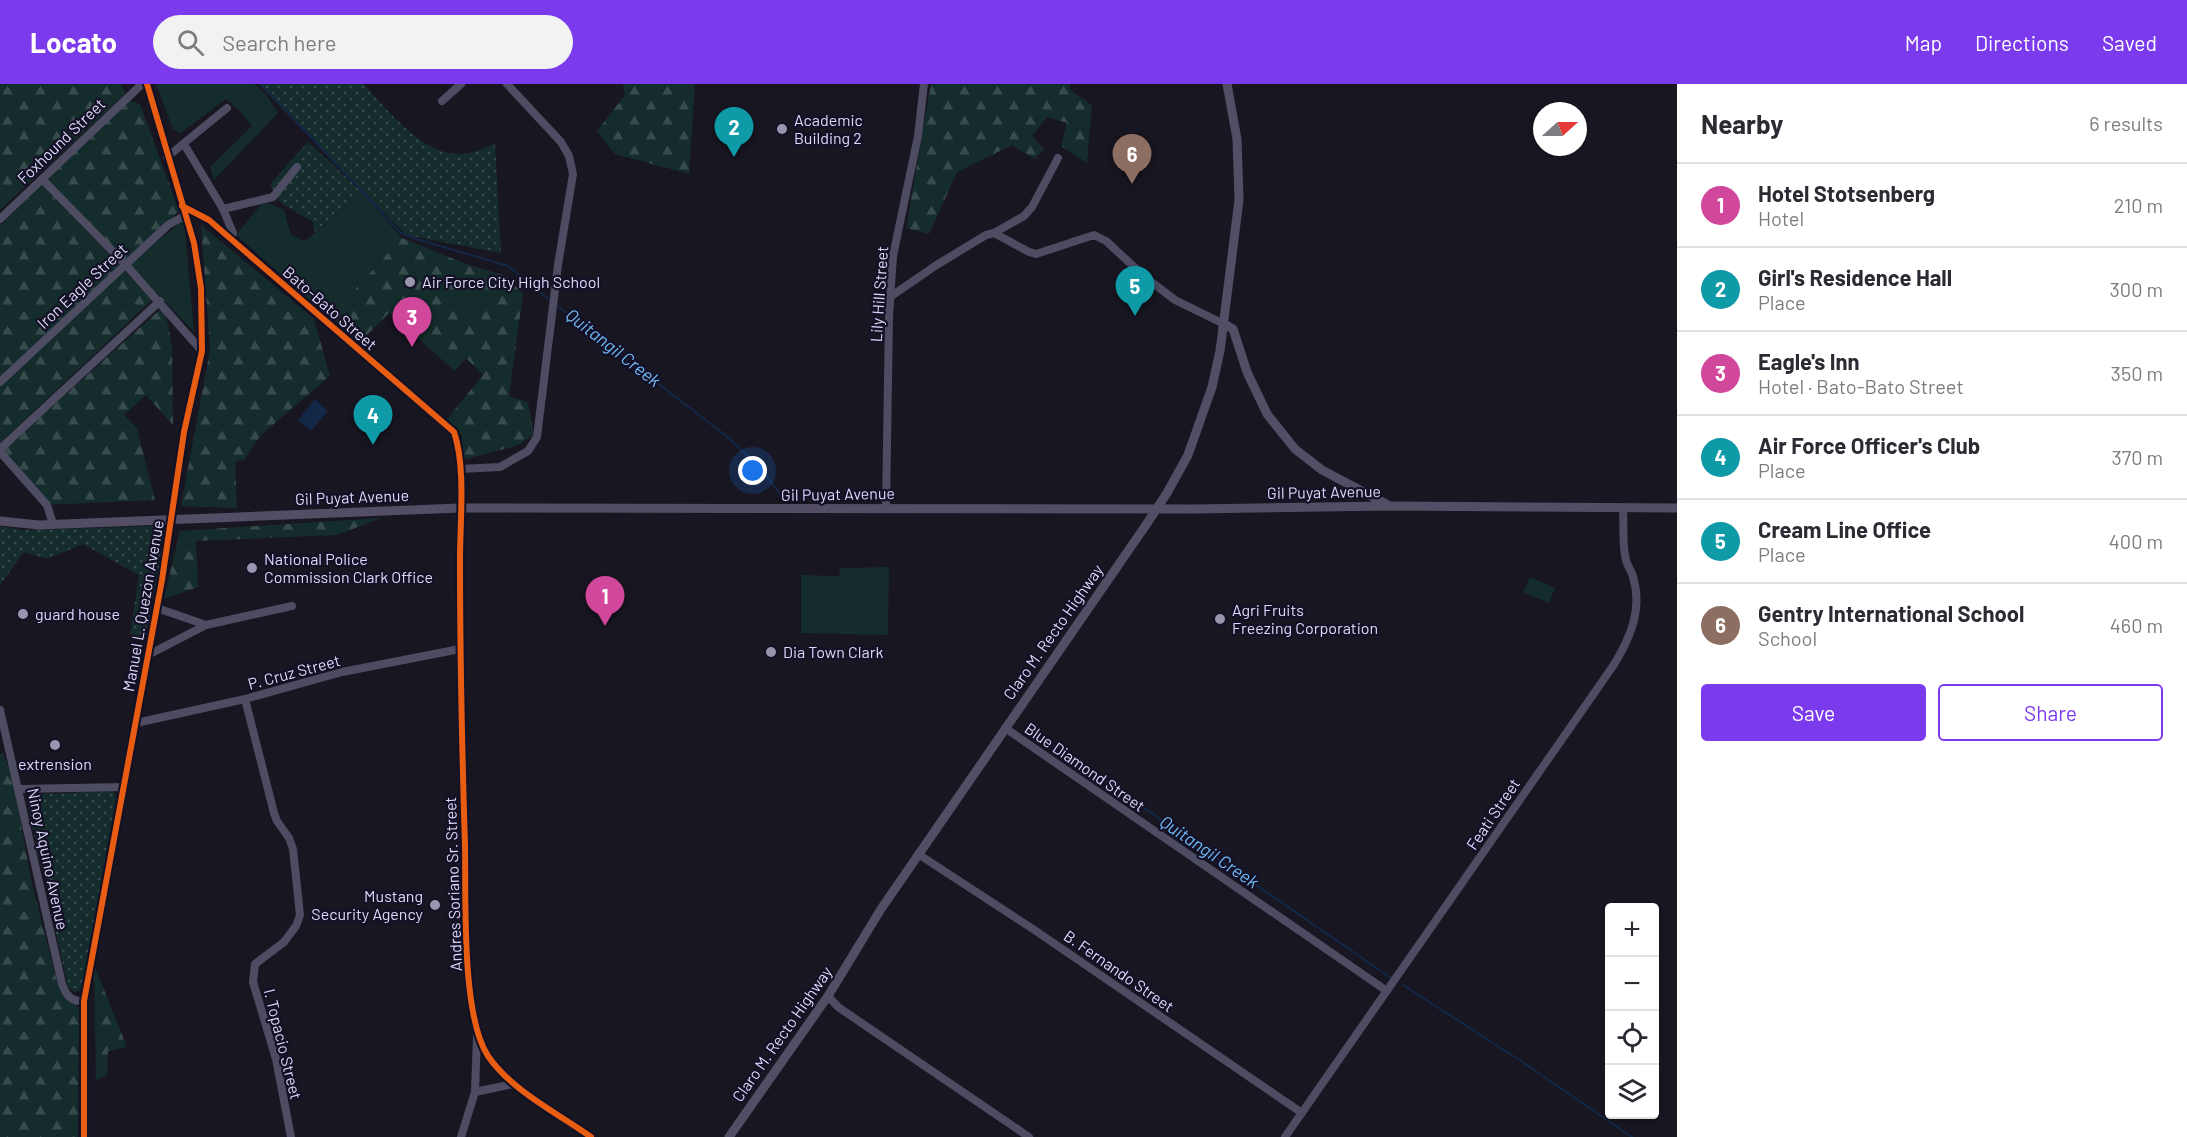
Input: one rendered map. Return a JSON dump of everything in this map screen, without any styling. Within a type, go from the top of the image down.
[{"type":"main road","name":"Claro M. Recto Highway","points":[[729,1137],[828,996],[881,909],[1157,508],[1179,472],[1200,426],[1216,370],[1224,324],[1239,200],[1237,139],[1227,84]]},
{"type":"main road","points":[[1224,324],[1233,329],[1247,372],[1267,414],[1295,449],[1322,470],[1390,506]]},
{"type":"main road","name":"Gil Puyat Avenue","points":[[0,521],[53,524],[460,508],[751,510],[1390,506],[1677,508]]},
{"type":"street","name":"Foxhound Street","points":[[0,219],[142,84]]},
{"type":"street","name":"Manuel L. Quezon Avenue","points":[[84,1137],[84,1001],[157,609],[184,432],[202,351],[201,288],[194,243],[147,84]]},
{"type":"street","points":[[442,101],[461,84]]},
{"type":"street","points":[[461,469],[500,467],[528,452],[535,443],[572,180],[569,156],[561,142],[507,84]]},
{"type":"street","name":"Lily Hill Street","points":[[886,508],[890,297],[893,256],[918,136],[924,84]]},
{"type":"street","points":[[167,157],[227,108]]},
{"type":"street","points":[[184,144],[223,209],[233,233],[231,240]]},
{"type":"street","points":[[890,297],[986,235],[1024,216],[1032,207],[1058,158]]},
{"type":"street","points":[[223,209],[273,197],[297,167]]},
{"type":"street","points":[[42,179],[126,264],[202,351]]},
{"type":"street","name":"Bato-Bato Street","points":[[182,206],[209,220],[454,432],[461,469],[460,508]]},
{"type":"street","name":"Iron Eagle Street","points":[[0,381],[168,225],[186,215]]},
{"type":"street","points":[[994,233],[1036,254],[1085,237],[1094,235],[1101,237],[1168,295],[1224,324]]},
{"type":"street","points":[[53,524],[47,505],[0,450],[160,301]]},
{"type":"street","name":"Andres Soriano Sr. Street","points":[[460,508],[460,649],[470,992],[477,1032],[487,1054],[513,1084],[591,1137]]},
{"type":"street","name":"Feati Street","points":[[1285,1137],[1613,666],[1627,642],[1634,621],[1636,595],[1634,578],[1625,559],[1623,508]]},
{"type":"street","points":[[148,655],[206,625],[292,606]]},
{"type":"street","points":[[157,609],[206,625]]},
{"type":"street","name":"P. Cruz Street","points":[[136,723],[245,699],[342,672],[460,649]]},
{"type":"street","name":"I. Topacio Street","points":[[245,699],[274,813],[293,849],[300,915],[296,926],[284,942],[255,964],[253,969],[253,982],[276,1059],[291,1137]]},
{"type":"street","name":"Ninoy Aquino Avenue","points":[[0,710],[62,984],[69,997],[75,1001],[84,1001]]},
{"type":"street","name":"Blue Diamond Street","points":[[1005,728],[1387,992]]},
{"type":"street","points":[[19,789],[124,787]]},
{"type":"street","name":"B. Fernando Street","points":[[918,854],[1034,929],[1302,1113]]},
{"type":"street","points":[[828,996],[838,1007],[1029,1137]]},
{"type":"street","points":[[461,1137],[475,1092],[477,1032]]},
{"type":"street","points":[[475,1092],[513,1084]]},
{"type":"green space","points":[[0,84],[121,84],[126,93],[0,210]]},
{"type":"green space","points":[[156,84],[255,84],[267,96],[278,113],[214,180],[210,167],[252,126],[226,99],[181,133],[173,129]]},
{"type":"green space","points":[[258,84],[363,84],[398,121],[426,144],[441,151],[457,154],[473,152],[495,143],[501,253],[406,235]]},
{"type":"green space","points":[[623,84],[695,84],[689,174],[615,154],[597,131],[625,95]]},
{"type":"green space","points":[[931,84],[1070,84],[1070,90],[1092,105],[1087,163],[1061,146],[1067,123],[1047,117],[1032,136],[1044,149],[1035,159],[1012,145],[957,172],[929,234],[906,228]]},
{"type":"green space","points":[[128,100],[140,104],[179,211],[125,263],[40,177]]},
{"type":"green space","points":[[308,142],[363,193],[315,232],[313,222],[281,203],[270,184]]},
{"type":"green space","points":[[42,184],[152,300],[0,443],[0,226]]},
{"type":"green space","points":[[363,193],[402,238],[329,317],[236,235],[264,201],[284,210],[291,235],[305,241]]},
{"type":"green space","points":[[184,220],[194,332],[129,264]]},
{"type":"green space","points":[[201,225],[314,319],[330,376],[261,435],[244,460],[235,461],[237,508],[181,506],[210,350]]},
{"type":"green space","points":[[402,238],[469,265],[507,276],[523,294],[509,396],[528,402],[534,435],[516,446],[462,460],[462,436],[447,419],[483,375],[466,358],[455,371],[389,313],[364,338],[329,317]]},
{"type":"green space","points":[[476,285],[489,297],[471,317],[458,306]]},
{"type":"green space","points":[[164,306],[172,346],[173,425],[146,395],[124,415],[137,428],[155,500],[44,505],[0,453]]},
{"type":"green space","points":[[381,518],[337,535],[196,541],[198,587],[164,599],[180,531]]},
{"type":"green space","points":[[0,526],[22,530],[156,526],[162,528],[166,537],[145,635],[138,637],[130,634],[139,575],[83,544],[47,559],[24,552],[0,585]]},
{"type":"green space","points":[[889,567],[888,635],[801,633],[801,575],[839,576],[840,568]]},
{"type":"green space","points":[[1530,577],[1555,588],[1549,603],[1523,592]]},
{"type":"green space","points":[[3,753],[12,776],[32,884],[57,981],[65,995],[79,1009],[78,1137],[0,1137],[0,754]]},
{"type":"green space","points":[[113,789],[116,798],[82,987],[75,992],[68,987],[51,913],[51,892],[40,863],[27,801],[35,794],[74,793]]},
{"type":"green space","points":[[94,965],[127,1047],[108,1051],[107,1075],[96,1080]]},
{"type":"water","points":[[315,399],[328,411],[311,431],[298,420]]},
{"type":"waterway","name":"Quitangil Creek","points":[[261,84],[401,233],[508,266],[551,301]]},
{"type":"waterway","name":"Quitangil Creek","points":[[556,305],[725,435],[759,466],[786,502]]},
{"type":"waterway","name":"Quitangil Creek","points":[[1027,727],[1391,978]]},
{"type":"waterway","name":"Quitangil Creek","points":[[1403,985],[1524,1063],[1632,1137]]},
{"type":"cycle path","points":[[84,1137],[84,1001],[162,580],[184,432],[202,351],[201,288],[194,243],[147,84]]},
{"type":"cycle path","points":[[182,206],[209,220],[454,432],[458,446],[461,478],[460,630],[466,923],[469,985],[473,1013],[479,1037],[488,1056],[509,1080],[591,1137]]},
{"type":"place","name":"Academic Building 2","points":[[782,129]]},
{"type":"place","name":"Girl's Residence Hall","points":[[734,157]]},
{"type":"place","name":"Gentry International School","points":[[1132,184]]},
{"type":"place","name":"Air Force City High School","points":[[410,282]]},
{"type":"place","name":"Cream Line Office","points":[[1135,316]]},
{"type":"place","name":"Eagle's Inn","points":[[412,347]]},
{"type":"place","name":"Air Force Officer's Club","points":[[373,445]]},
{"type":"place","name":"National Police Commission Clark Office","points":[[252,568]]},
{"type":"place","name":"guard house","points":[[23,614]]},
{"type":"place","name":"Agri Fruits Freezing Corporation","points":[[1220,619]]},
{"type":"place","name":"Hotel Stotsenberg","points":[[605,626]]},
{"type":"place","name":"Dia Town Clark","points":[[771,652]]},
{"type":"place","name":"extrension","points":[[55,745]]},
{"type":"place","name":"Mustang Security Agency","points":[[435,905]]}]
